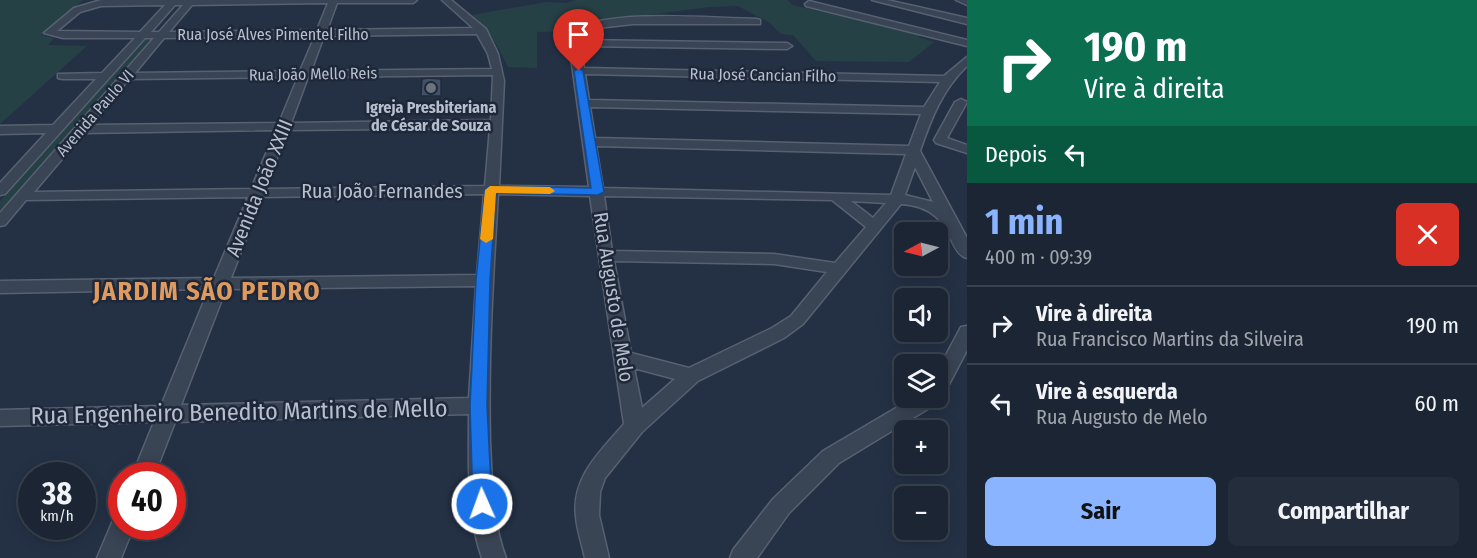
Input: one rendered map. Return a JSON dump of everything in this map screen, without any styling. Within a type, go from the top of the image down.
[{"type":"street","points":[[182,2],[413,0]]},
{"type":"street","points":[[446,0],[483,32],[492,48],[498,72],[497,124],[483,280],[478,406],[483,516],[495,558]]},
{"type":"street","points":[[876,0],[967,21]]},
{"type":"street","points":[[960,0],[967,2]]},
{"type":"street","name":"Avenida João XXIII","points":[[149,462],[334,1]]},
{"type":"street","name":"Rua José Alves Pimentel Filho","points":[[182,2],[101,3],[77,10],[49,33],[163,35],[483,32]]},
{"type":"street","name":"Avenida Paulo VI","points":[[0,222],[163,35],[182,2]]},
{"type":"street","name":"Avenida Paulo VI","points":[[0,191],[144,35],[182,2]]},
{"type":"street","points":[[809,4],[967,43]]},
{"type":"street","points":[[757,22],[644,21],[591,26],[575,29],[574,43],[787,46]]},
{"type":"street","name":"Rua Augusto de Melo","points":[[574,43],[598,192],[605,256],[634,426]]},
{"type":"street","points":[[597,558],[587,515],[589,492],[595,473],[634,426],[692,376],[778,333],[797,320],[897,199],[928,111],[947,79],[967,60]]},
{"type":"street","name":"Rua José Cancian Filho","points":[[579,71],[947,79]]},
{"type":"street","name":"Rua João Mello Reis","points":[[127,76],[498,72]]},
{"type":"street","points":[[62,76],[106,76]]},
{"type":"street","points":[[938,96],[964,98],[940,140],[967,149]]},
{"type":"street","points":[[584,103],[928,111]]},
{"type":"street","points":[[81,129],[497,124]]},
{"type":"street","points":[[0,130],[57,129]]},
{"type":"street","points":[[945,132],[967,138]]},
{"type":"street","points":[[590,142],[913,150]]},
{"type":"street","points":[[913,150],[933,202],[949,218],[967,253]]},
{"type":"street","name":"Rua João Fernandes","points":[[23,196],[257,191],[490,190],[837,196],[933,202]]},
{"type":"street","points":[[837,196],[875,227]]},
{"type":"street","points":[[605,256],[774,260],[839,269]]},
{"type":"street","points":[[0,287],[483,280]]},
{"type":"street","points":[[948,368],[967,332]]},
{"type":"street","points":[[622,358],[692,376]]},
{"type":"street","name":"Rua Engenheiro Benedito Martins de Mello","points":[[0,418],[478,406]]},
{"type":"street","points":[[742,558],[781,506],[831,457],[912,408]]},
{"type":"street","points":[[109,558],[116,540]]},
{"type":"green space","points":[[0,0],[83,0],[41,35],[54,38],[48,45],[87,46],[0,124]]},
{"type":"green space","points":[[576,0],[788,0],[792,5],[922,34],[918,37],[934,42],[909,62],[816,61],[793,35],[781,34],[770,23],[738,6],[709,7],[572,25],[564,31],[537,32],[537,68],[508,67],[489,32],[472,15],[546,2],[566,3]]},
{"type":"green space","points":[[147,37],[154,37],[0,211],[0,201]]},
{"type":"building","name":"Igreja Presbiteriana de César de Souza","points":[[422,79],[441,79],[441,96],[421,96]]},
{"type":"slow traffic","points":[[486,239],[490,190],[550,191]]},
{"type":"place","name":"Igreja Presbiteriana de César de Souza","points":[[431,88]]},
{"type":"district","name":"JARDIM SÃO PEDRO","points":[[207,291]]},
{"type":"route","points":[[482,504],[478,406],[483,280],[490,190],[598,192],[579,71]]}]
